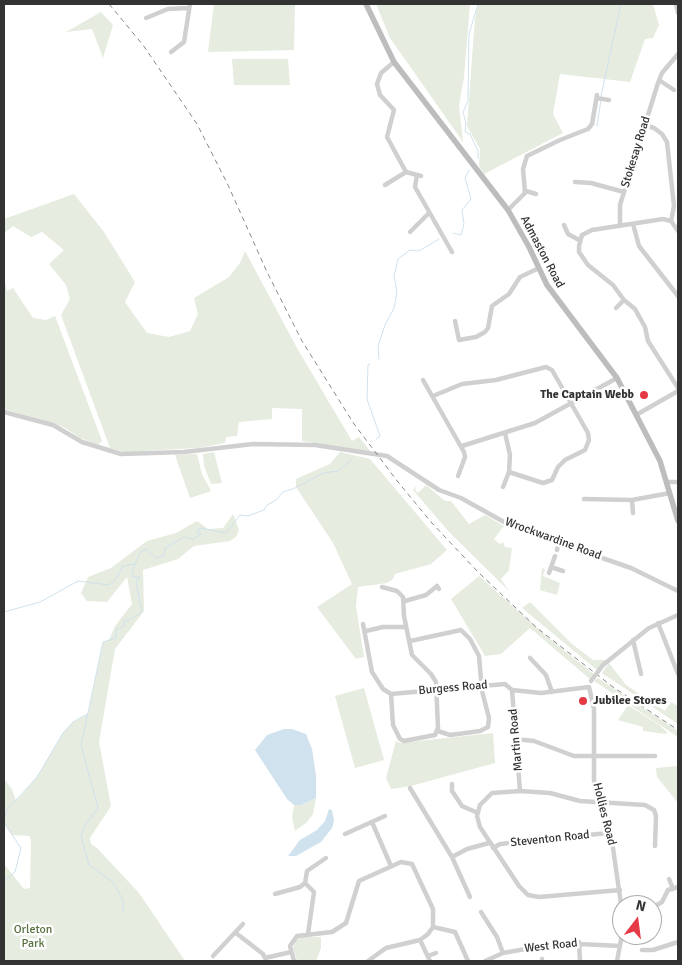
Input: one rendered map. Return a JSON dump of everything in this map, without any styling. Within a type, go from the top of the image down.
[{"type":"street","name":"Admaston Road","points":[[366,4],[394,62],[508,210],[546,285],[597,348],[617,378],[660,461],[678,521]]},
{"type":"street","points":[[676,4],[678,13]]},
{"type":"street","points":[[146,18],[168,9],[190,6],[184,42],[171,52]]},
{"type":"street","name":"Stokesay Road","points":[[620,226],[620,205],[659,80],[678,54]]},
{"type":"street","points":[[394,62],[381,73],[377,84],[380,95],[394,110],[387,137],[406,172],[419,176],[415,187],[429,213],[437,222],[452,252]]},
{"type":"street","points":[[659,80],[674,90]]},
{"type":"street","points":[[508,210],[523,197],[526,191],[523,169],[527,156],[588,129],[592,124],[597,97],[607,100]]},
{"type":"street","points":[[644,126],[654,128],[662,134],[666,142],[674,206],[671,221],[678,231]]},
{"type":"street","points":[[385,185],[406,172]]},
{"type":"street","points":[[578,184],[598,184],[624,192]]},
{"type":"street","points":[[526,191],[536,194]]},
{"type":"street","points":[[410,232],[429,213]]},
{"type":"street","points":[[636,415],[678,390],[648,341],[641,318],[613,285],[582,258],[579,240],[586,231],[663,220],[671,221]]},
{"type":"street","points":[[633,224],[639,246],[676,290],[678,296]]},
{"type":"street","points":[[564,225],[568,234],[579,240]]},
{"type":"street","points":[[455,321],[459,340],[476,337],[485,332],[488,328],[492,306],[509,294],[520,277],[539,268]]},
{"type":"street","points":[[616,308],[624,300]]},
{"type":"street","points":[[433,396],[462,384],[496,380],[546,367],[552,370],[588,434],[588,446],[585,450],[562,463],[552,480],[548,482],[543,483],[509,472]]},
{"type":"street","points":[[462,446],[535,423],[570,402],[617,378]]},
{"type":"street","points":[[423,380],[462,446],[465,457],[458,476]]},
{"type":"street","name":"Wrockwardine Road","points":[[4,412],[53,425],[82,442],[104,451],[121,454],[184,452],[253,444],[315,445],[387,456],[439,490],[461,498],[513,527],[631,568],[678,590]]},
{"type":"street","points":[[503,487],[509,472],[510,455],[505,433]]},
{"type":"street","points":[[667,482],[678,482]]},
{"type":"street","points":[[584,499],[632,500],[670,493]]},
{"type":"street","points":[[632,500],[633,513]]},
{"type":"street","points":[[557,550],[559,542]]},
{"type":"street","points":[[549,573],[555,556]]},
{"type":"street","points":[[551,567],[563,571]]},
{"type":"street","points":[[390,588],[391,581]]},
{"type":"street","points":[[405,601],[426,595],[437,586],[439,589]]},
{"type":"street","points":[[382,587],[397,591],[405,601],[406,627],[412,655],[431,674],[437,689],[438,731]]},
{"type":"street","points":[[589,687],[591,681],[603,665],[633,640],[658,623],[678,615]]},
{"type":"street","points":[[658,623],[678,674]]},
{"type":"street","points":[[363,624],[366,631],[368,655],[376,681],[383,690],[391,694],[393,725],[400,739],[430,737],[438,731]]},
{"type":"street","points":[[366,631],[383,627],[406,627]]},
{"type":"street","points":[[410,641],[464,632],[479,656],[482,685],[489,718],[488,727],[480,731],[450,735],[438,731]]},
{"type":"street","points":[[633,640],[640,674]]},
{"type":"street","points":[[530,658],[546,675],[552,692]]},
{"type":"street","points":[[546,675],[552,672]]},
{"type":"street","name":"Burgess Road","points":[[391,694],[506,684],[512,690],[552,692],[589,687]]},
{"type":"street","name":"Hollies Road","points":[[589,687],[594,709],[594,781],[608,833],[620,895]]},
{"type":"street","name":"Martin Road","points":[[512,690],[520,790]]},
{"type":"street","points":[[516,739],[522,738],[574,756],[595,758],[655,756]]},
{"type":"street","points":[[452,784],[452,791],[462,806],[478,812]]},
{"type":"street","points":[[410,788],[452,857],[470,897]]},
{"type":"street","points":[[620,890],[532,897],[519,886],[492,848],[478,822],[478,812],[483,801],[492,794],[520,790],[550,793],[580,801],[650,806],[656,816],[655,846]]},
{"type":"street","points":[[347,825],[348,833],[385,816]]},
{"type":"street","points":[[372,822],[391,866]]},
{"type":"street","name":"Steventon Road","points":[[492,848],[500,844],[608,833]]},
{"type":"street","points":[[452,857],[467,848],[489,842]]},
{"type":"street","points":[[308,934],[314,892],[306,883],[307,870],[326,858]]},
{"type":"street","points":[[294,961],[291,952],[294,939],[300,934],[332,932],[346,923],[359,881],[391,866],[407,862],[415,868],[433,909],[433,926],[428,934],[420,940],[386,948],[368,961]]},
{"type":"street","points":[[669,879],[673,890]]},
{"type":"street","points":[[275,894],[294,889],[306,883]]},
{"type":"street","points":[[662,902],[668,890],[678,887]]},
{"type":"street","points":[[481,912],[497,937],[503,954]]},
{"type":"street","points":[[213,956],[243,924]]},
{"type":"street","points":[[433,926],[455,932],[468,961]]},
{"type":"street","points":[[236,933],[264,954],[265,959],[291,952]]},
{"type":"street","points":[[420,940],[430,961]]},
{"type":"street","points":[[579,942],[580,961]]},
{"type":"street","name":"West Road","points":[[484,961],[534,946],[579,942],[620,946]]},
{"type":"street","points":[[642,950],[653,950],[678,942]]},
{"type":"street","points":[[617,961],[620,946]]},
{"type":"street","points":[[428,956],[436,953]]},
{"type":"street","points":[[458,956],[464,953]]},
{"type":"green space","points":[[214,4],[295,4],[294,50],[208,52]]},
{"type":"green space","points":[[376,4],[470,4],[464,77],[459,105],[463,142],[390,38]]},
{"type":"green space","points":[[478,4],[653,4],[659,25],[653,38],[645,39],[630,82],[560,74],[553,114],[563,133],[484,174],[479,166],[480,149],[467,126],[475,18]]},
{"type":"green space","points":[[101,12],[113,25],[103,58],[92,29],[66,32]]},
{"type":"green space","points":[[232,59],[288,59],[290,85],[234,85]]},
{"type":"green space","points":[[74,194],[104,232],[135,282],[125,302],[147,333],[169,337],[190,331],[198,314],[194,298],[229,277],[240,263],[245,251],[297,348],[352,441],[359,437],[371,452],[302,441],[302,409],[272,408],[272,419],[239,422],[237,436],[226,437],[225,443],[197,448],[124,452],[110,448],[61,315],[70,299],[66,285],[49,264],[64,250],[42,232],[31,237],[13,226],[4,233],[4,219]]},
{"type":"green space","points":[[4,277],[7,291],[13,288],[33,318],[46,320],[55,316],[102,441],[98,445],[80,438],[53,423],[4,409]]},
{"type":"green space","points":[[214,452],[222,483],[211,484],[204,466],[203,454]]},
{"type":"green space","points":[[340,452],[370,459],[447,550],[431,564],[395,574],[393,579],[387,583],[358,587],[356,606],[364,657],[356,659],[317,607],[352,584],[333,543],[296,487],[296,479],[330,464]]},
{"type":"green space","points":[[197,454],[202,474],[211,491],[190,498],[175,455]]},
{"type":"green space","points":[[417,485],[415,490],[418,493],[426,485],[445,501],[451,501],[469,524],[485,515],[504,526],[494,539],[500,544],[503,542],[505,547],[512,548],[509,570],[501,579],[509,591],[449,532],[413,490]]},
{"type":"green space","name":"Orleton Park","points":[[233,514],[239,530],[236,537],[230,541],[194,546],[178,559],[143,570],[144,611],[115,649],[99,742],[111,806],[90,838],[91,844],[139,893],[185,961],[4,961],[4,864],[24,889],[30,888],[31,844],[30,836],[12,835],[4,823],[4,779],[12,789],[16,801],[37,777],[63,733],[73,722],[88,714],[103,642],[109,640],[115,626],[132,604],[127,577],[107,602],[87,601],[81,593],[88,577],[111,568],[147,541],[176,533],[197,521],[208,529],[223,528]]},
{"type":"green space","points":[[542,568],[545,569],[543,576],[560,583],[557,595],[540,590]]},
{"type":"green space","points":[[479,576],[544,634],[595,675],[591,680],[530,628],[501,654],[485,656],[451,599]]},
{"type":"green space","points":[[530,602],[572,644],[593,660],[606,660],[597,670],[522,608]]},
{"type":"green space","points":[[609,663],[626,685],[665,711],[671,702],[678,706],[678,724],[602,673]]},
{"type":"green space","points":[[598,678],[678,731],[678,737],[594,681]]},
{"type":"green space","points":[[364,688],[384,760],[355,768],[335,696]]},
{"type":"green space","points":[[628,705],[659,725],[667,732],[666,734],[643,731],[643,727],[618,720]]},
{"type":"green space","points":[[493,733],[495,763],[411,786],[391,789],[386,778],[396,741],[400,743]]},
{"type":"green space","points":[[678,766],[678,803],[657,777],[656,768]]},
{"type":"green space","points":[[316,798],[313,814],[307,822],[295,831],[292,817],[294,805],[301,805]]},
{"type":"green space","points":[[301,937],[321,937],[321,948],[316,961],[297,961],[293,948],[295,941]]},
{"type":"water","points":[[284,729],[292,729],[306,734],[312,749],[316,776],[316,798],[301,805],[294,805],[287,799],[255,750],[267,735]]},
{"type":"water","points":[[329,809],[332,810],[334,821],[332,828],[321,842],[296,856],[288,856],[300,840],[317,830],[325,821]]},
{"type":"waterway","points":[[478,4],[469,34],[468,101],[463,112],[466,123],[465,132],[470,134],[478,151],[478,158]]},
{"type":"waterway","points":[[601,96],[621,4]]},
{"type":"waterway","points":[[597,126],[601,100]]},
{"type":"waterway","points":[[453,233],[461,235],[464,224],[462,210],[471,199],[465,178],[469,170]]},
{"type":"waterway","points":[[379,359],[378,346],[385,325],[394,308],[397,292],[394,276],[398,259],[410,250],[419,251],[439,239]]},
{"type":"waterway","points":[[370,364],[368,365],[367,399],[380,436],[376,439]]},
{"type":"waterway","points":[[4,612],[40,602],[78,581],[109,585],[116,579],[123,566],[135,564],[140,553],[146,549],[156,558],[164,556],[165,548],[184,537],[193,539],[201,534],[197,532],[200,528],[226,533],[240,515],[248,516],[264,510],[267,505],[276,500],[283,492],[293,489],[323,473],[338,471],[351,460]]},
{"type":"waterway","points":[[123,911],[123,900],[113,882],[89,865],[81,836],[85,825],[98,808],[81,745],[103,642],[116,638],[116,630],[124,626],[124,620],[128,621],[142,612],[136,582],[140,577],[133,577],[132,573],[135,564]]},
{"type":"waterway","points":[[4,819],[7,810],[37,777],[63,733],[73,722],[87,714]]},
{"type":"waterway","points":[[4,823],[21,848],[15,872],[4,881]]},
{"type":"railway","points":[[109,4],[143,45],[197,124],[302,341],[354,424],[398,482],[431,522],[478,572],[537,628],[613,687],[678,730]]},
{"type":"place","name":"The Captain Webb","points":[[644,395]]},
{"type":"place","name":"Jubilee Stores","points":[[583,701]]}]
